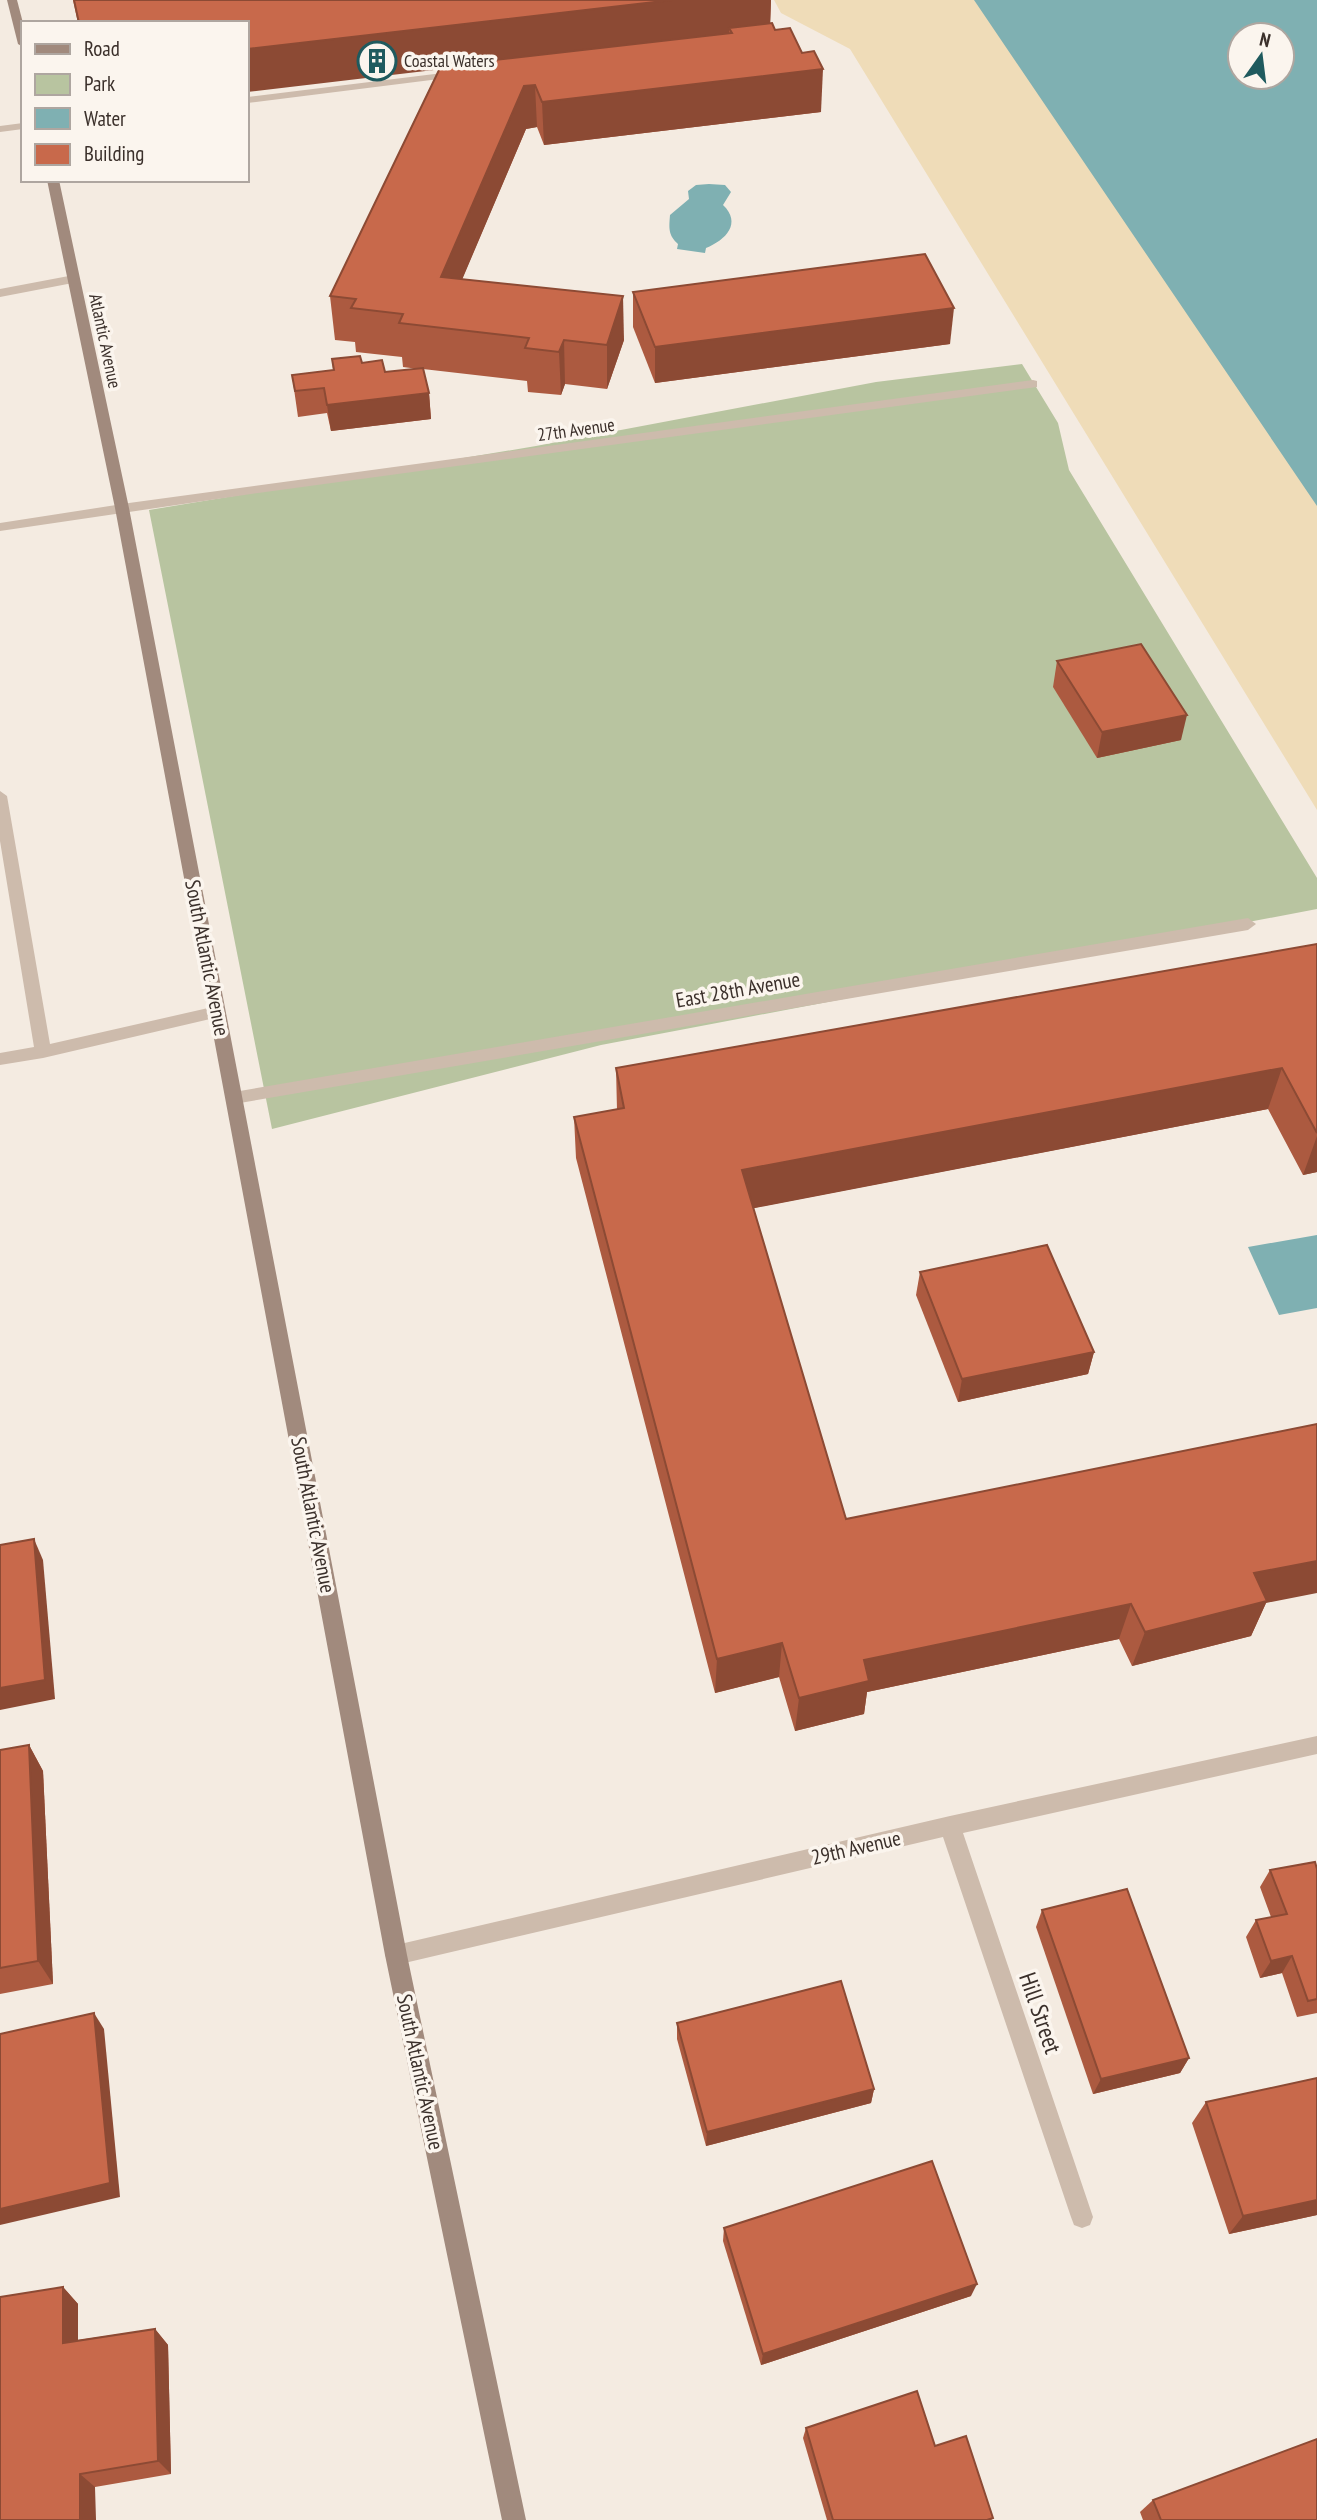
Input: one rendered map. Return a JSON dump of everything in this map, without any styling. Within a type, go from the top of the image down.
[{"type":"street","points":[[12,0],[21,36]]},
{"type":"street","points":[[248,100],[469,72]]},
{"type":"street","points":[[0,129],[21,126]]},
{"type":"street","name":"Atlantic Avenue","points":[[53,182],[122,508]]},
{"type":"street","points":[[0,293],[74,279]]},
{"type":"street","name":"27th Avenue","points":[[0,527],[1033,384]]},
{"type":"street","name":"South Atlantic Avenue","points":[[122,508],[396,1955],[514,2520]]},
{"type":"street","points":[[0,796],[43,1052]]},
{"type":"street","name":"East 28th Avenue","points":[[234,1098],[1248,924]]},
{"type":"street","points":[[0,1059],[43,1052],[217,1012]]},
{"type":"street","name":"29th Avenue","points":[[396,1955],[950,1826],[1317,1745]]},
{"type":"street","name":"Hill Street","points":[[950,1826],[1082,2217]]},
{"type":"green space","points":[[1022,364],[1058,423],[1069,470],[1317,878],[1317,909],[601,1045],[272,1129],[149,510],[536,446],[876,382]]},
{"type":"sand","points":[[774,0],[1317,0],[1317,810],[850,49],[781,13]]},
{"type":"water","points":[[974,0],[1317,0],[1317,506]]},
{"type":"water","points":[[696,185],[725,185],[731,192],[723,205],[731,218],[729,230],[720,240],[706,248],[705,253],[677,249],[678,244],[670,231],[670,215],[689,199],[688,191]]},
{"type":"water","points":[[1317,1235],[1317,1308],[1279,1315],[1248,1247]]},
{"type":"building","points":[[74,0],[672,0],[248,49],[248,21],[79,21]]},
{"type":"building","points":[[772,23],[775,30],[790,28],[802,53],[814,51],[823,69],[542,102],[535,85],[524,86],[441,277],[623,296],[607,345],[564,340],[559,352],[525,348],[529,338],[399,323],[403,314],[351,308],[356,299],[330,296],[441,66],[732,33],[729,28]]},
{"type":"building","points":[[925,254],[954,308],[655,347],[633,292]]},
{"type":"building","points":[[360,356],[362,363],[382,360],[385,372],[423,368],[429,393],[327,405],[324,388],[295,391],[292,375],[334,370],[332,359]]},
{"type":"building","points":[[1141,644],[1187,715],[1102,732],[1057,661]]},
{"type":"building","points":[[1317,944],[1317,1133],[1282,1068],[742,1170],[846,1519],[1317,1424],[1317,1561],[1254,1573],[1267,1601],[1145,1632],[1131,1604],[864,1660],[869,1681],[799,1698],[782,1643],[717,1659],[574,1117],[624,1108],[616,1068]]},
{"type":"building","points":[[1047,1245],[1094,1352],[962,1379],[920,1272]]},
{"type":"building","points":[[34,1539],[45,1680],[0,1688],[0,1545]]},
{"type":"building","points":[[29,1745],[38,1961],[0,1968],[0,1750]]},
{"type":"building","points":[[1315,1862],[1317,1999],[1308,2001],[1292,1956],[1271,1961],[1256,1920],[1287,1914],[1270,1870]]},
{"type":"building","points":[[1127,1889],[1189,2058],[1101,2079],[1042,1910]]},
{"type":"building","points":[[841,1981],[874,2089],[707,2132],[677,2023]]},
{"type":"building","points":[[94,2013],[110,2183],[0,2209],[0,2034]]},
{"type":"building","points":[[1317,2078],[1317,2200],[1243,2216],[1206,2102]]},
{"type":"building","points":[[932,2161],[977,2284],[763,2354],[724,2228]]},
{"type":"building","points":[[63,2287],[63,2343],[155,2329],[158,2461],[80,2474],[80,2520],[0,2520],[0,2297]]},
{"type":"building","points":[[917,2391],[935,2446],[966,2436],[993,2518],[833,2520],[806,2428]]},
{"type":"building","points":[[1317,2439],[1317,2520],[1161,2520],[1153,2500]]},
{"type":"place","name":"Coastal Waters","points":[[377,61]]}]
